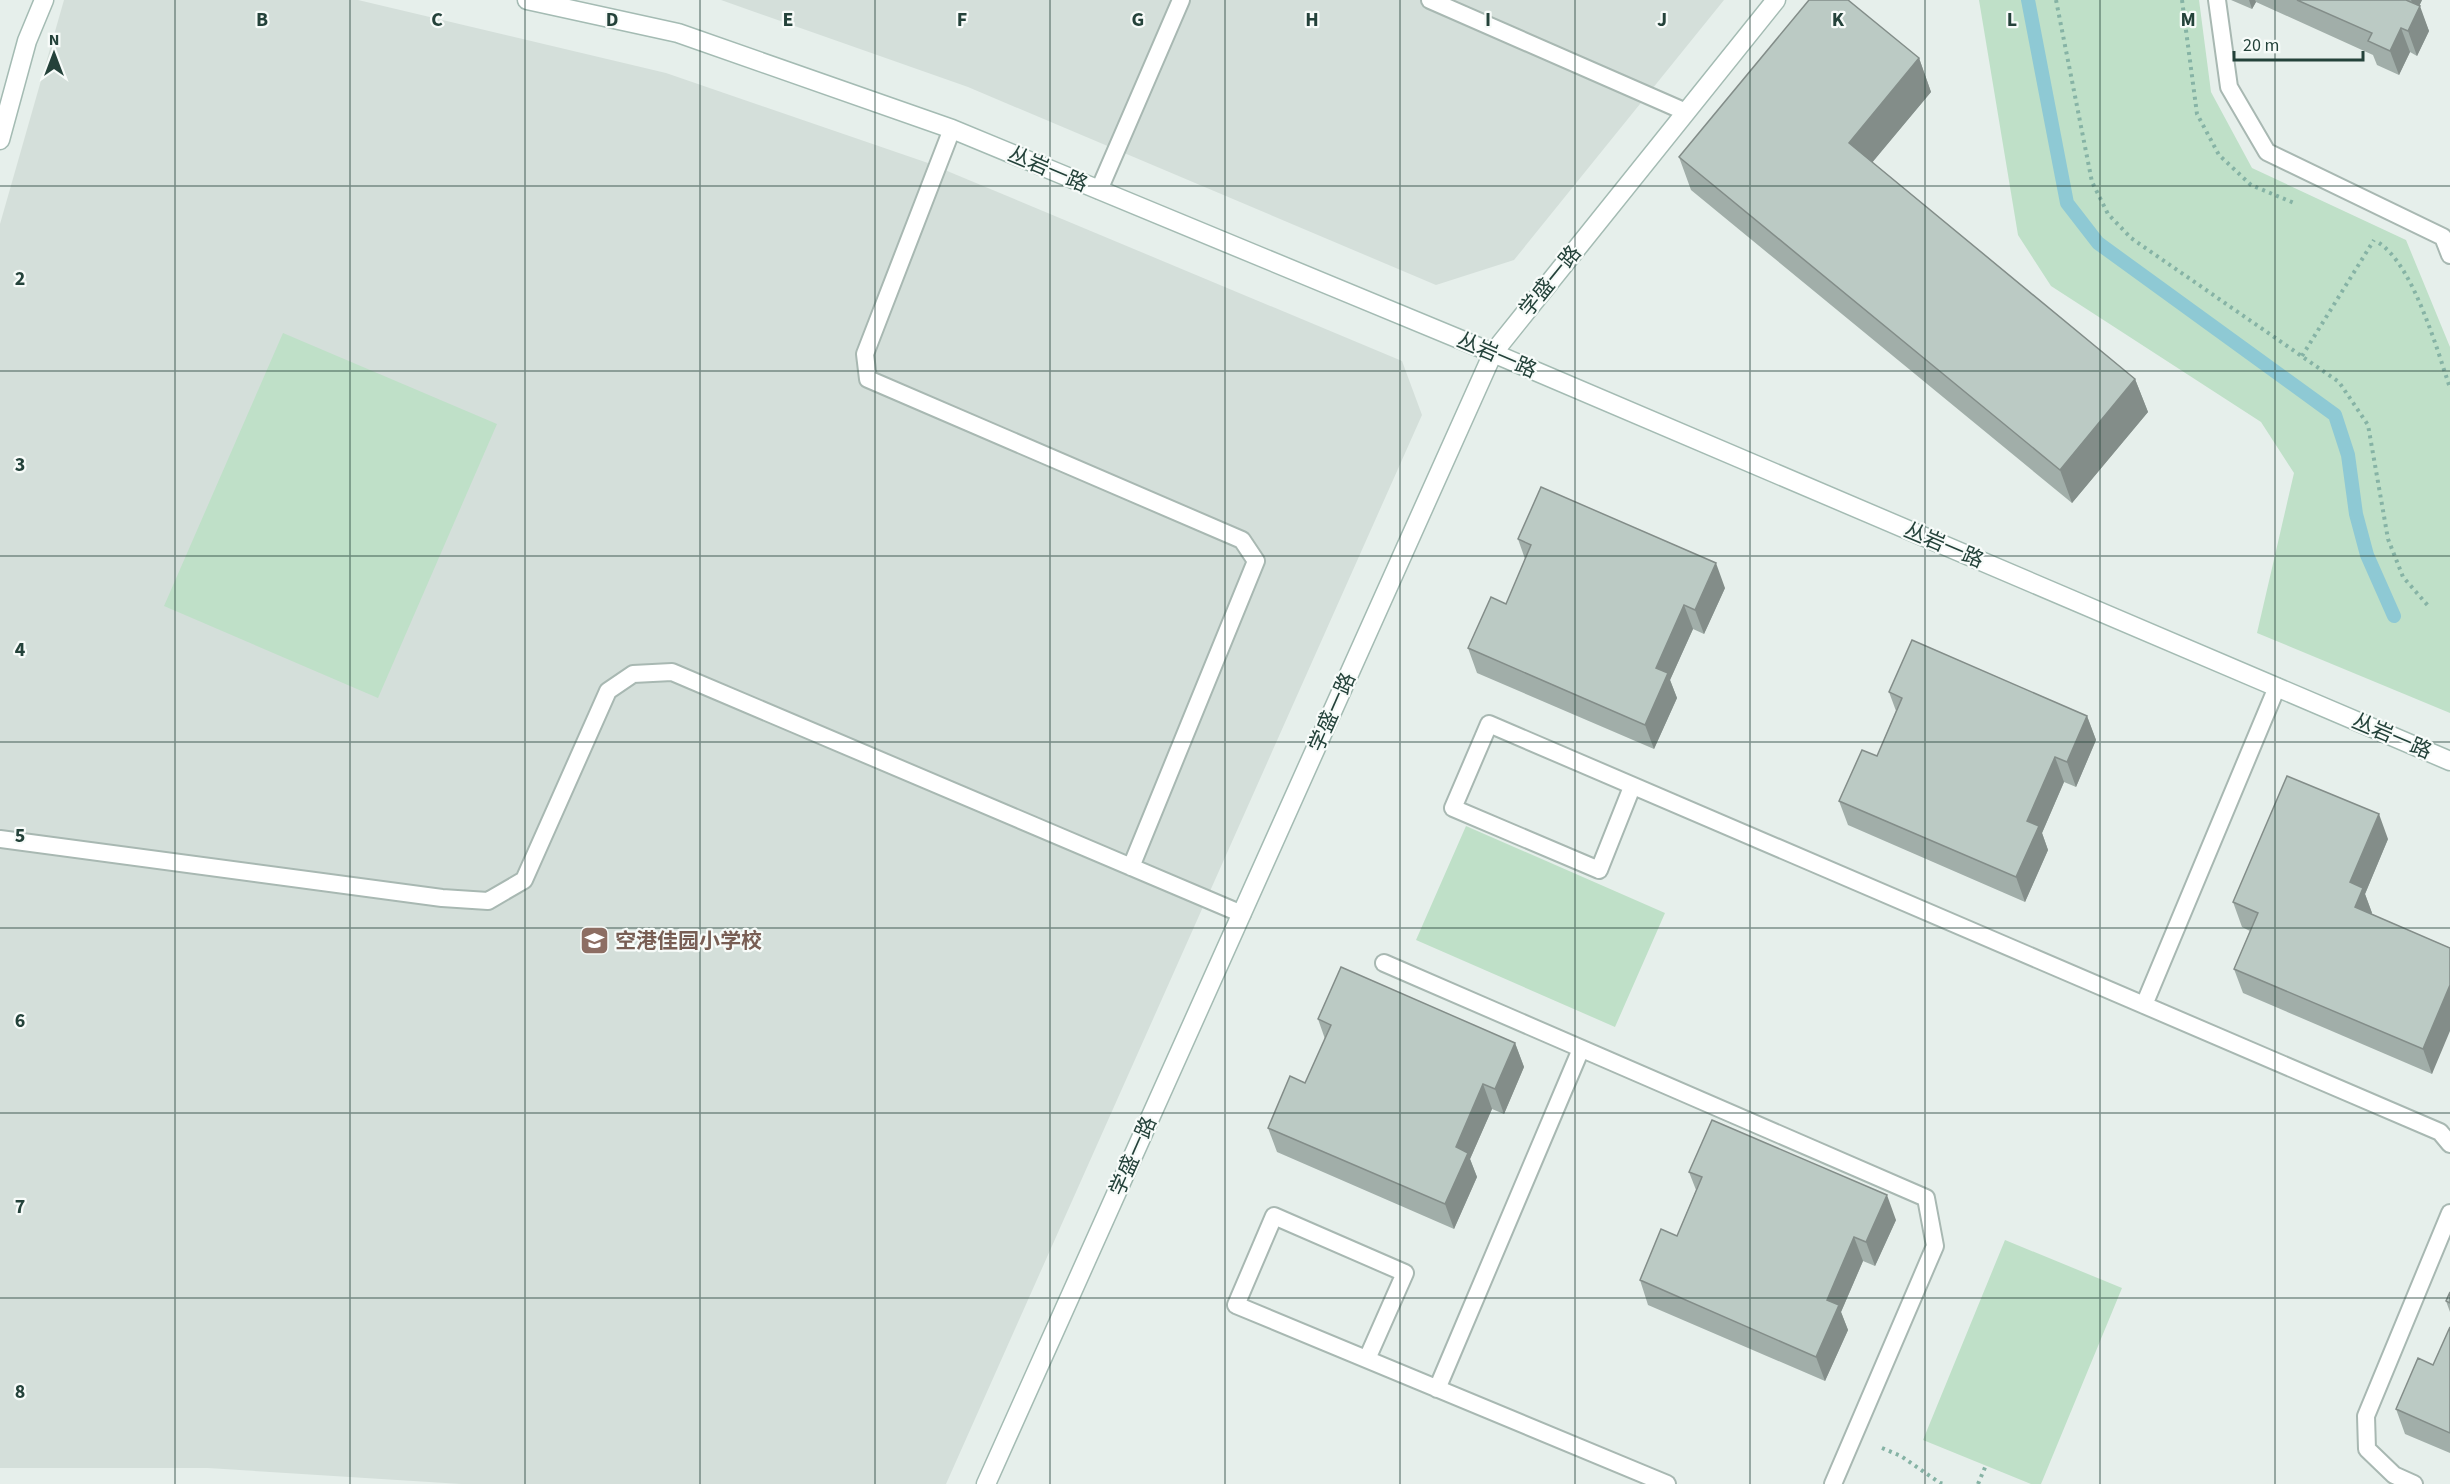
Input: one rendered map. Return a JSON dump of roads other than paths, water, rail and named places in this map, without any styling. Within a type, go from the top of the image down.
[{"type":"street","points":[[0,140],[27,41],[44,0]]},
{"type":"street","name":"丛岩一路","points":[[527,0],[678,33],[952,129],[1493,353],[2450,761]]},
{"type":"street","name":"学盛一路","points":[[986,1484],[1493,353],[1776,0]]},
{"type":"lane","points":[[1099,190],[1181,0]]},
{"type":"lane","points":[[1430,0],[1686,112]]},
{"type":"lane","points":[[2217,0],[2229,87],[2267,152],[2443,237],[2450,255]]},
{"type":"lane","points":[[952,129],[864,354],[868,379],[1242,540],[1256,561],[1131,867]]},
{"type":"lane","points":[[0,839],[442,898],[489,901],[524,880],[608,691],[633,674],[672,672],[1242,914]]},
{"type":"lane","points":[[2144,1005],[2277,687]]},
{"type":"lane","points":[[1632,787],[1599,870],[1453,808],[1489,724],[2440,1132],[2450,1144]]},
{"type":"lane","points":[[1384,963],[1926,1198],[1935,1246],[1833,1484]]},
{"type":"lane","points":[[1437,1389],[1581,1049]]},
{"type":"lane","points":[[2414,1484],[2394,1475],[2367,1449],[2366,1416],[2450,1213]]},
{"type":"lane","points":[[1367,1359],[1405,1273],[1274,1216],[1236,1305],[1667,1484]]},
{"type":"waterway","points":[[2028,0],[2067,203],[2098,243],[2335,415],[2348,455],[2356,514],[2367,555],[2394,616]]},
{"type":"place","name":"空港佳园小学校","points":[[594,941]]}]
